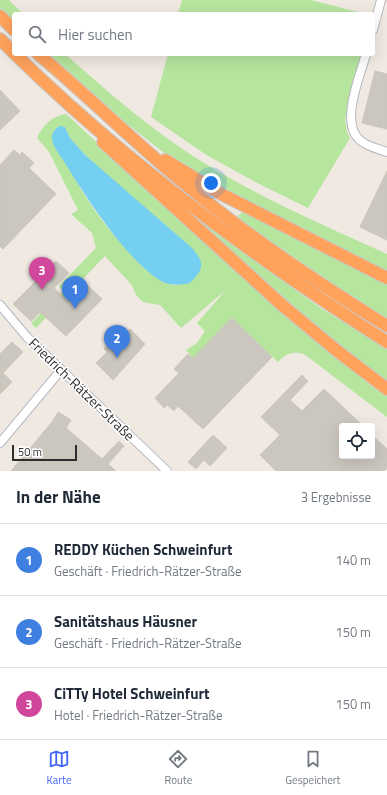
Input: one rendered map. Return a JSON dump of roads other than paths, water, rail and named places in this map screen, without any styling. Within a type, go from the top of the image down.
[{"type":"highway","points":[[0,16],[12,28]]},
{"type":"highway","points":[[0,39],[12,50]]},
{"type":"highway","points":[[18,56],[81,116],[228,234],[336,310],[387,342]]},
{"type":"highway","points":[[40,56],[179,179],[232,221],[307,274],[387,326]]},
{"type":"highway","points":[[81,116],[109,149],[282,305],[336,350],[387,389]]},
{"type":"highway","points":[[146,150],[222,194],[387,278]]},
{"type":"street","points":[[375,22],[381,0]]},
{"type":"street","points":[[366,56],[350,118],[354,133],[363,143],[387,152]]},
{"type":"street","name":"Friedrich-Rätzer-Straße","points":[[0,305],[27,337],[168,471]]},
{"type":"street","points":[[0,443],[61,370]]},
{"type":"water","points":[[59,126],[65,127],[70,138],[85,155],[192,248],[201,262],[201,266],[198,274],[190,283],[176,285],[163,282],[150,273],[122,245],[84,193],[55,147],[52,136],[54,131]]},
{"type":"place","name":"CiTTy Hotel Schweinfurt","points":[[42,290]]},
{"type":"place","name":"REDDY Küchen Schweinfurt","points":[[75,309]]},
{"type":"place","name":"Sanitätshaus Häusner","points":[[117,358]]}]
